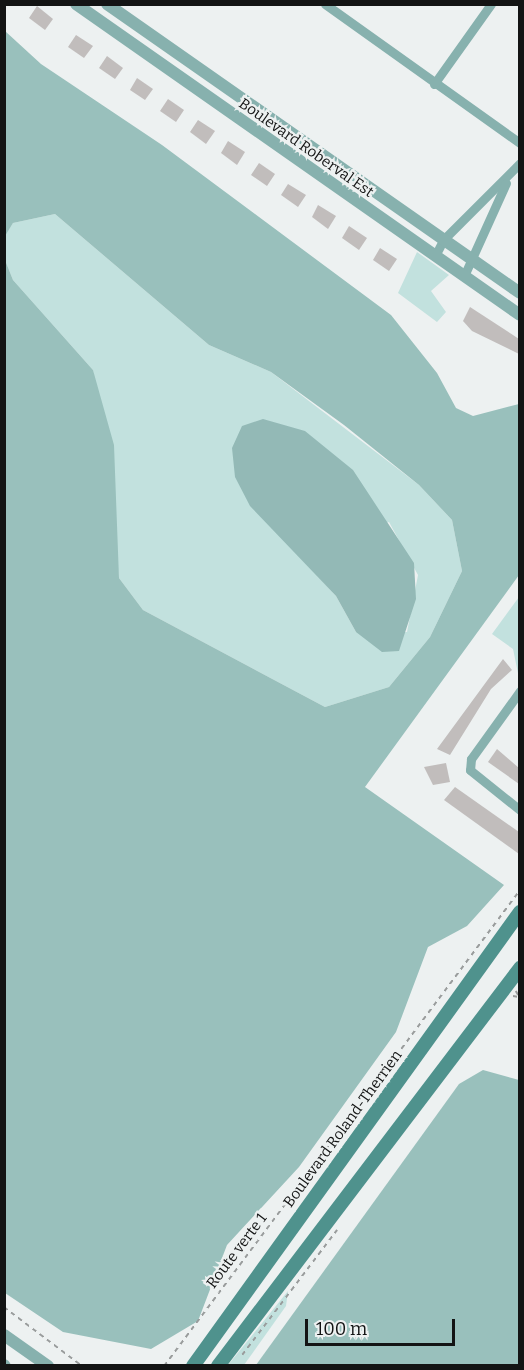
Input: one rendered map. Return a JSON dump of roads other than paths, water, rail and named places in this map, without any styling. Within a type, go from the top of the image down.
[{"type":"main road","name":"Boulevard Roland-Therrien","points":[[193,1365],[519,912]]},
{"type":"main road","points":[[218,1365],[517,977]]},
{"type":"street","name":"Boulevard Roberval Est","points":[[76,4],[519,315]]},
{"type":"street","name":"Boulevard Roberval Est","points":[[107,4],[519,293]]},
{"type":"street","points":[[325,4],[519,143]]},
{"type":"street","points":[[434,84],[491,4]]},
{"type":"street","points":[[464,276],[475,262],[507,181],[519,163]]},
{"type":"street","points":[[435,255],[443,240],[507,181]]},
{"type":"street","points":[[519,691],[471,759],[470,770],[519,810]]},
{"type":"street","points":[[4,1335],[48,1365]]}]
